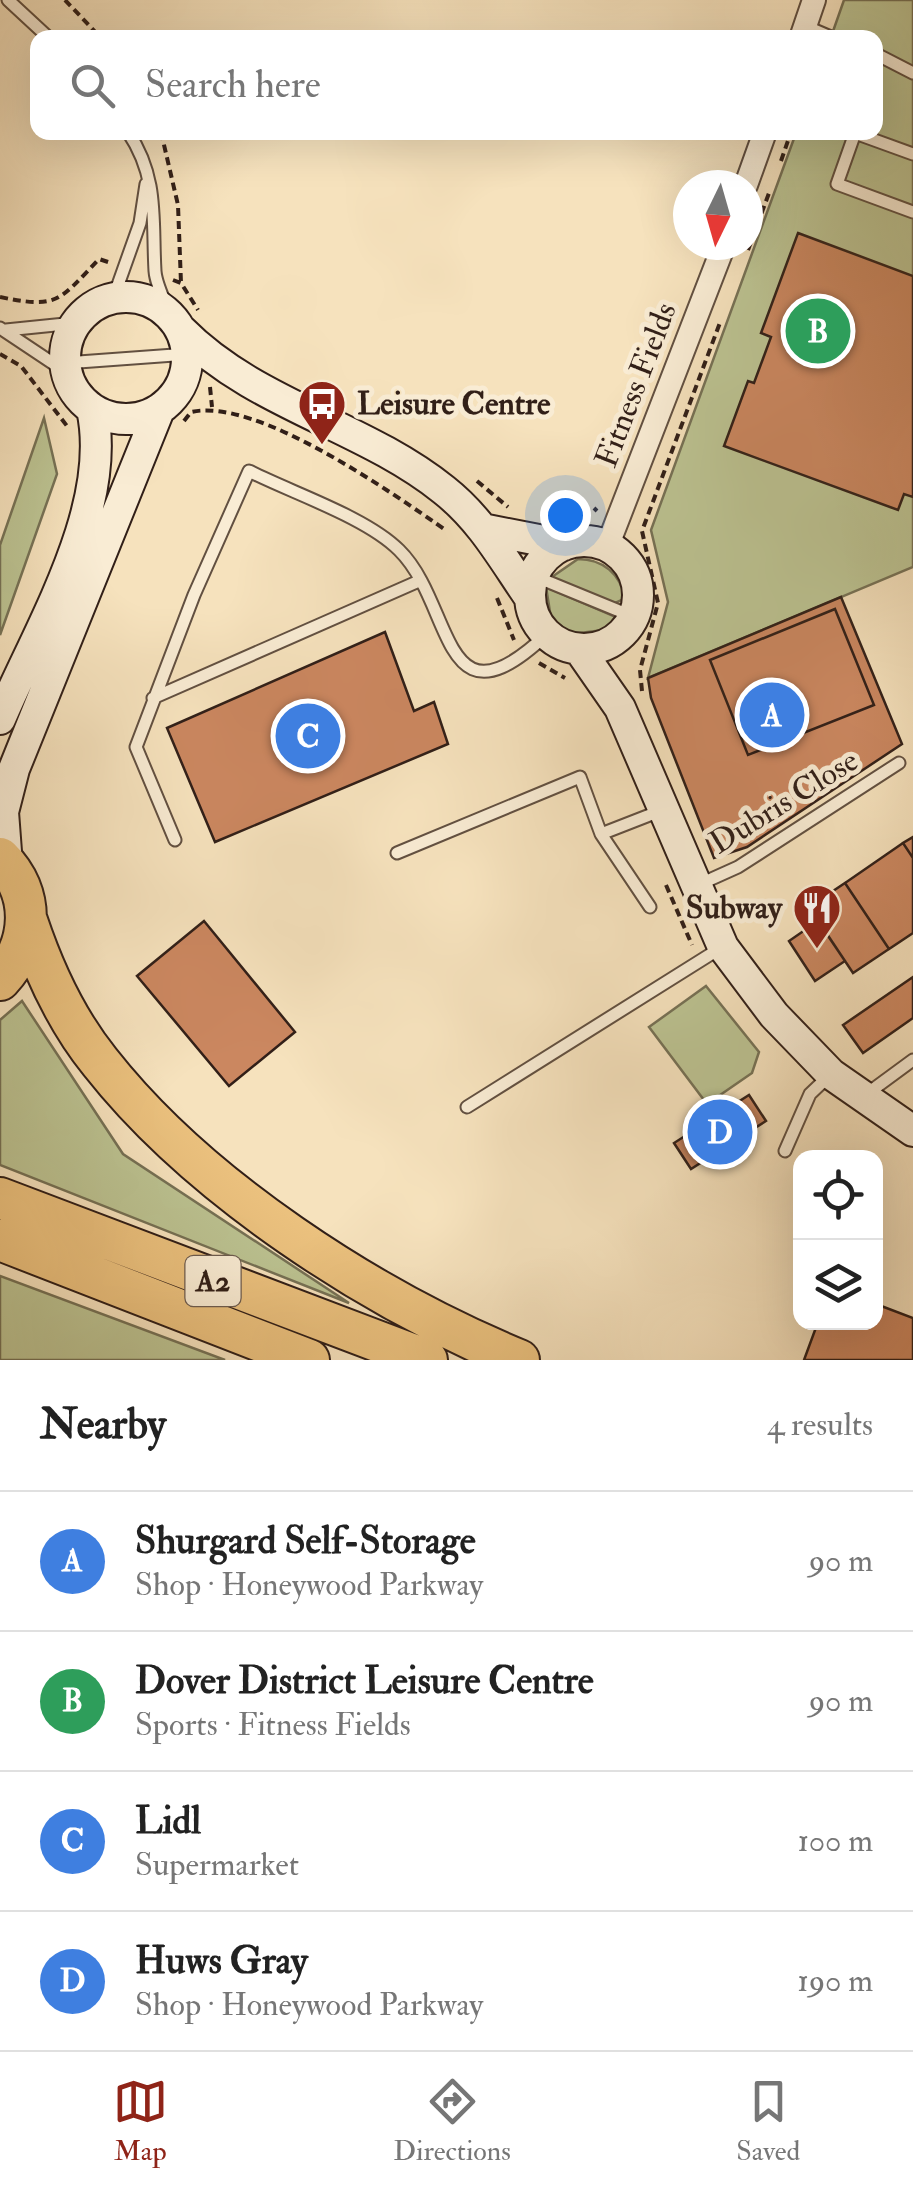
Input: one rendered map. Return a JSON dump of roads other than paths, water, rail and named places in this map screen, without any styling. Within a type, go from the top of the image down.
[{"type":"highway","points":[[4,862],[22,891],[27,921],[49,979],[79,1034],[122,1088],[188,1151],[259,1209],[348,1270],[443,1324],[519,1360]]},
{"type":"highway","points":[[0,980],[19,954],[27,921]]},
{"type":"highway","name":"A2","points":[[0,1198],[427,1360]]},
{"type":"highway","name":"A2","points":[[0,1240],[309,1360]]},
{"type":"street","points":[[804,30],[814,0]]},
{"type":"street","points":[[752,170],[763,140]]},
{"type":"street","name":"Fitness Fields","points":[[607,547],[718,260]]},
{"type":"street","points":[[257,389],[210,385],[167,416],[125,420],[92,409],[80,399],[66,368],[75,323],[88,310],[113,298],[139,298],[219,365],[257,389],[344,429],[443,489],[487,530],[532,587],[546,634],[579,649],[632,704]]},
{"type":"street","points":[[4,862],[3,812],[14,768],[180,389],[180,333]]},
{"type":"street","points":[[0,719],[68,562],[94,489],[98,464],[92,409]]},
{"type":"street","points":[[487,530],[564,545],[580,542],[607,547],[624,558],[638,586],[631,623],[619,651],[632,704],[664,810],[723,947],[774,1015],[831,1074],[913,1131]]},
{"type":"street","points":[[532,587],[541,563],[564,545]]},
{"type":"street","points":[[579,649],[597,648],[631,623]]},
{"type":"lane","points":[[8,0],[40,30]]},
{"type":"lane","points":[[883,58],[913,73]]},
{"type":"lane","points":[[3,328],[66,368],[180,333],[155,274],[157,221],[144,162],[132,140]]},
{"type":"lane","points":[[853,140],[837,184],[913,212]]},
{"type":"lane","points":[[874,140],[913,154]]},
{"type":"lane","points":[[113,298],[140,223],[147,180]]},
{"type":"lane","points":[[3,328],[75,323]]},
{"type":"lane","points":[[174,840],[136,747],[249,472],[399,550],[419,581],[458,664],[473,672],[492,672],[506,666],[546,634]]},
{"type":"lane","points":[[153,698],[419,581]]},
{"type":"lane","points":[[532,587],[631,623]]},
{"type":"lane","name":"Dubris Close","points":[[696,886],[738,866],[900,763]]},
{"type":"lane","points":[[397,853],[580,777],[602,834],[650,908]]},
{"type":"lane","points":[[602,834],[664,810]]},
{"type":"lane","points":[[467,1107],[723,947]]},
{"type":"lane","points":[[861,1098],[913,1060]]},
{"type":"lane","points":[[785,1152],[810,1094],[831,1074]]},
{"type":"place","name":"Dover District Leisure Centre","points":[[818,331]]},
{"type":"place","name":"Leisure Centre","points":[[322,446]]},
{"type":"place","name":"Shurgard Self-Storage","points":[[772,715]]},
{"type":"place","name":"Lidl","points":[[308,736]]},
{"type":"place","name":"Subway","points":[[817,950]]},
{"type":"place","name":"Huws Gray","points":[[720,1132]]}]
